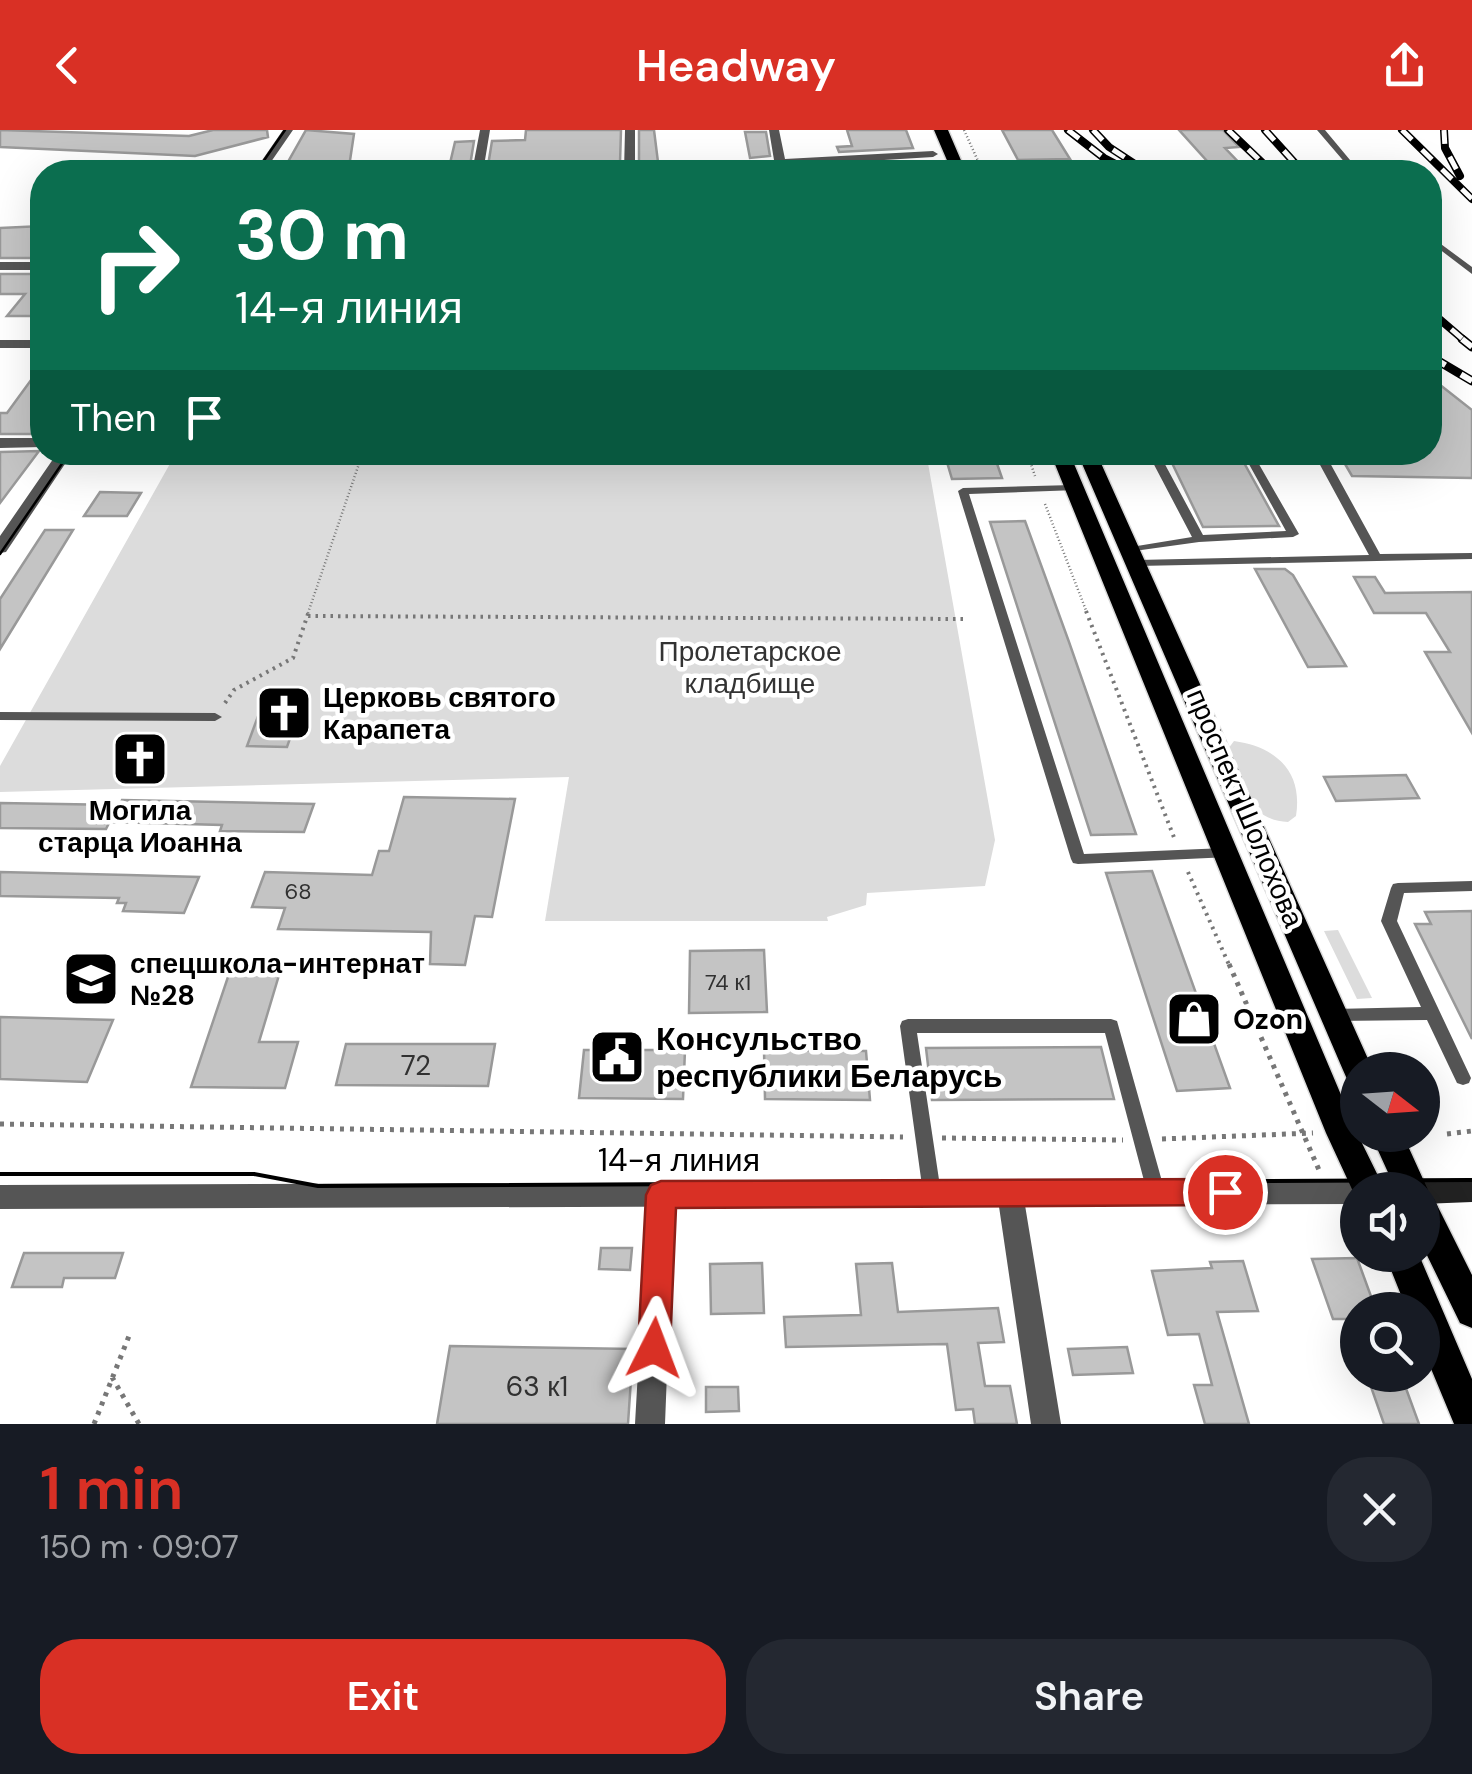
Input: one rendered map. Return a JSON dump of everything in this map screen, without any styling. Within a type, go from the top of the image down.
[{"type":"main road","points":[[924,130],[936,160]]},
{"type":"main road","points":[[941,130],[955,160]]},
{"type":"main road","name":"проспект Шолохова","points":[[1064,465],[1340,1128]]},
{"type":"main road","name":"проспект Шолохова","points":[[1092,465],[1350,1052]]},
{"type":"main road","points":[[1440,1191],[1472,1190]]},
{"type":"main road","points":[[1440,1246],[1472,1312]]},
{"type":"main road","points":[[1409,1272],[1472,1423]]},
{"type":"street","points":[[267,160],[288,130]]},
{"type":"street","points":[[479,160],[485,130]]},
{"type":"street","points":[[630,130],[630,160]]},
{"type":"street","points":[[774,130],[780,160]]},
{"type":"street","points":[[868,160],[933,154]]},
{"type":"street","points":[[0,266],[30,266]]},
{"type":"street","points":[[0,344],[30,344]]},
{"type":"street","points":[[0,443],[30,443]]},
{"type":"street","points":[[0,548],[57,465]]},
{"type":"street","name":"14-я линия","points":[[0,1197],[1340,1192]]},
{"type":"street","points":[[1010,1193],[1046,1424]]},
{"type":"street","points":[[650,1424],[661,1195]]},
{"type":"lane","points":[[1321,130],[1346,160]]},
{"type":"lane","points":[[1442,247],[1472,271]]},
{"type":"lane","points":[[1160,465],[1199,539]]},
{"type":"lane","points":[[1134,557],[1199,539],[1293,534],[1254,465]]},
{"type":"lane","points":[[1325,465],[1375,554],[1372,558]]},
{"type":"lane","points":[[1074,488],[964,492],[1078,859],[1225,852]]},
{"type":"lane","points":[[1134,557],[1472,556]]},
{"type":"lane","points":[[0,716],[214,717]]},
{"type":"lane","points":[[1463,1078],[1389,921],[1398,888],[1472,886]]},
{"type":"lane","points":[[1333,1016],[1432,1013]]},
{"type":"lane","points":[[932,1194],[908,1026],[1111,1026],[1156,1192]]},
{"type":"path","points":[[964,130],[978,160]]},
{"type":"path","points":[[214,717],[234,690],[294,658],[359,465]]},
{"type":"path","points":[[308,616],[965,619]]},
{"type":"path","points":[[0,1124],[1142,1140],[1340,1133]]},
{"type":"path","points":[[1447,1134],[1472,1130]]},
{"type":"path","points":[[94,1424],[129,1336]]},
{"type":"path","points":[[112,1376],[139,1424]]},
{"type":"green space","name":"Пролетарское кладбище","points":[[169,465],[928,465],[995,840],[985,886],[867,893],[866,905],[827,917],[828,921],[545,921],[569,777],[0,792],[0,766]]},
{"type":"green space","points":[[1234,741],[1263,749],[1284,764],[1297,800],[1296,816],[1288,822],[1263,815],[1248,798],[1228,749]]},
{"type":"green space","points":[[1338,930],[1372,998],[1357,999],[1324,931]]},
{"type":"building","points":[[0,130],[189,136],[213,130],[267,130],[268,137],[195,156],[0,147]]},
{"type":"building","points":[[306,130],[354,134],[350,160],[289,160]]},
{"type":"building","points":[[526,130],[621,130],[620,160],[489,160],[492,141],[525,140]]},
{"type":"building","points":[[639,130],[654,130],[658,160],[639,160]]},
{"type":"building","points":[[847,130],[906,130],[913,148],[839,152],[837,147],[852,146]]},
{"type":"building","points":[[1002,130],[1052,130],[1070,159],[1018,160]]},
{"type":"building","points":[[1179,130],[1223,130],[1239,147],[1225,148],[1236,160],[1206,160]]},
{"type":"building","points":[[745,132],[766,132],[770,156],[750,158]]},
{"type":"building","points":[[474,141],[471,160],[451,160],[455,142]]},
{"type":"building","points":[[30,227],[30,258],[0,258],[0,228]]},
{"type":"building","points":[[0,274],[30,274],[30,316],[7,316],[25,294],[0,294]]},
{"type":"building","points":[[30,381],[30,434],[0,434],[0,413],[7,413]]},
{"type":"building","points":[[1442,386],[1472,410],[1472,478],[1352,476],[1346,465],[1442,465]]},
{"type":"building","points":[[30,451],[30,463],[0,503],[0,452]]},
{"type":"building","points":[[948,465],[998,465],[1002,478],[952,479]]},
{"type":"building","points":[[1173,465],[1245,465],[1279,526],[1203,527]]},
{"type":"building","points":[[100,492],[141,493],[127,516],[84,516]]},
{"type":"building","points":[[1025,521],[1136,834],[1091,835],[990,522]]},
{"type":"building","points":[[45,530],[73,530],[0,649],[0,599]]},
{"type":"building","points":[[1255,569],[1285,569],[1293,575],[1346,666],[1308,667]]},
{"type":"building","points":[[1354,577],[1375,577],[1385,593],[1472,592],[1472,733],[1425,652],[1450,652],[1426,613],[1374,613]]},
{"type":"building","name":"Церковь святого Карапета","points":[[267,692],[306,692],[287,747],[247,746]]},
{"type":"building","points":[[1406,775],[1419,798],[1336,801],[1324,777]]},
{"type":"building","points":[[404,797],[515,799],[492,917],[475,916],[465,965],[430,964],[431,932],[278,929],[285,908],[252,907],[265,872],[372,875],[379,851],[389,851]]},
{"type":"building","points":[[122,800],[314,804],[304,832],[220,831],[222,825],[111,822]]},
{"type":"building","points":[[0,803],[118,805],[106,829],[0,828]]},
{"type":"building","points":[[1152,871],[1230,1088],[1177,1091],[1106,873]]},
{"type":"building","points":[[0,872],[199,877],[184,913],[123,911],[126,903],[117,903],[119,898],[0,896]]},
{"type":"building","points":[[1472,911],[1472,1039],[1415,924],[1431,924],[1425,912]]},
{"type":"building","points":[[764,950],[767,1012],[689,1013],[690,951]]},
{"type":"building","points":[[232,965],[282,965],[259,1042],[298,1042],[285,1088],[191,1087]]},
{"type":"building","points":[[0,1017],[113,1020],[87,1082],[0,1079]]},
{"type":"building","points":[[346,1044],[495,1044],[488,1086],[336,1085]]},
{"type":"building","points":[[1101,1047],[1114,1099],[932,1100],[926,1048]]},
{"type":"building","points":[[584,1050],[685,1050],[683,1099],[579,1098]]},
{"type":"building","points":[[764,1050],[866,1051],[870,1100],[765,1099]]},
{"type":"building","points":[[601,1248],[632,1248],[630,1270],[599,1269]]},
{"type":"building","points":[[24,1253],[123,1253],[115,1278],[64,1278],[62,1287],[12,1287]]},
{"type":"building","points":[[1340,1258],[1340,1272],[1362,1272],[1369,1292],[1340,1292],[1340,1319],[1333,1319],[1312,1259]]},
{"type":"building","points":[[1243,1261],[1258,1311],[1217,1312],[1249,1424],[1205,1424],[1194,1385],[1212,1385],[1199,1334],[1168,1335],[1152,1271],[1212,1268],[1210,1262]]},
{"type":"building","points":[[762,1263],[764,1313],[711,1314],[710,1264]]},
{"type":"building","points":[[892,1263],[898,1312],[998,1308],[1004,1342],[978,1343],[985,1386],[1010,1386],[1017,1424],[975,1424],[973,1409],[956,1410],[947,1344],[786,1347],[784,1317],[861,1315],[856,1264]]},
{"type":"building","points":[[450,1346],[633,1349],[628,1424],[437,1424]]},
{"type":"building","points":[[1127,1347],[1133,1373],[1073,1375],[1068,1349]]},
{"type":"building","points":[[706,1387],[738,1387],[739,1411],[706,1412]]},
{"type":"building","points":[[1373,1392],[1407,1392],[1419,1424],[1384,1424]]},
{"type":"tram line","points":[[264,160],[285,130]]},
{"type":"tram line","points":[[0,554],[61,465]]},
{"type":"tram line","points":[[0,1174],[254,1174],[318,1186],[1472,1180]]},
{"type":"railway","points":[[1068,130],[1108,160]]},
{"type":"railway","points":[[1093,130],[1129,160]]},
{"type":"railway","points":[[1228,130],[1259,160]]},
{"type":"railway","points":[[1265,130],[1292,160]]},
{"type":"railway","points":[[1402,130],[1432,160]]},
{"type":"railway","points":[[1444,130],[1445,148],[1460,176]]},
{"type":"railway","points":[[1442,169],[1472,199]]},
{"type":"railway","points":[[1442,321],[1465,341]]},
{"type":"railway","points":[[1462,339],[1472,347]]},
{"type":"railway","points":[[1442,363],[1472,381]]},
{"type":"place","name":"Церковь святого Карапета","points":[[284,713]]},
{"type":"place","name":"Могила старца Иоанна","points":[[140,759]]},
{"type":"place","name":"спецшкола-интернат №28","points":[[91,979]]},
{"type":"place","name":"Ozon","points":[[1194,1019]]},
{"type":"place","name":"Консульство республики Беларусь","points":[[617,1057]]},
{"type":"route","points":[[654,1348],[661,1195],[1225,1192]]}]
